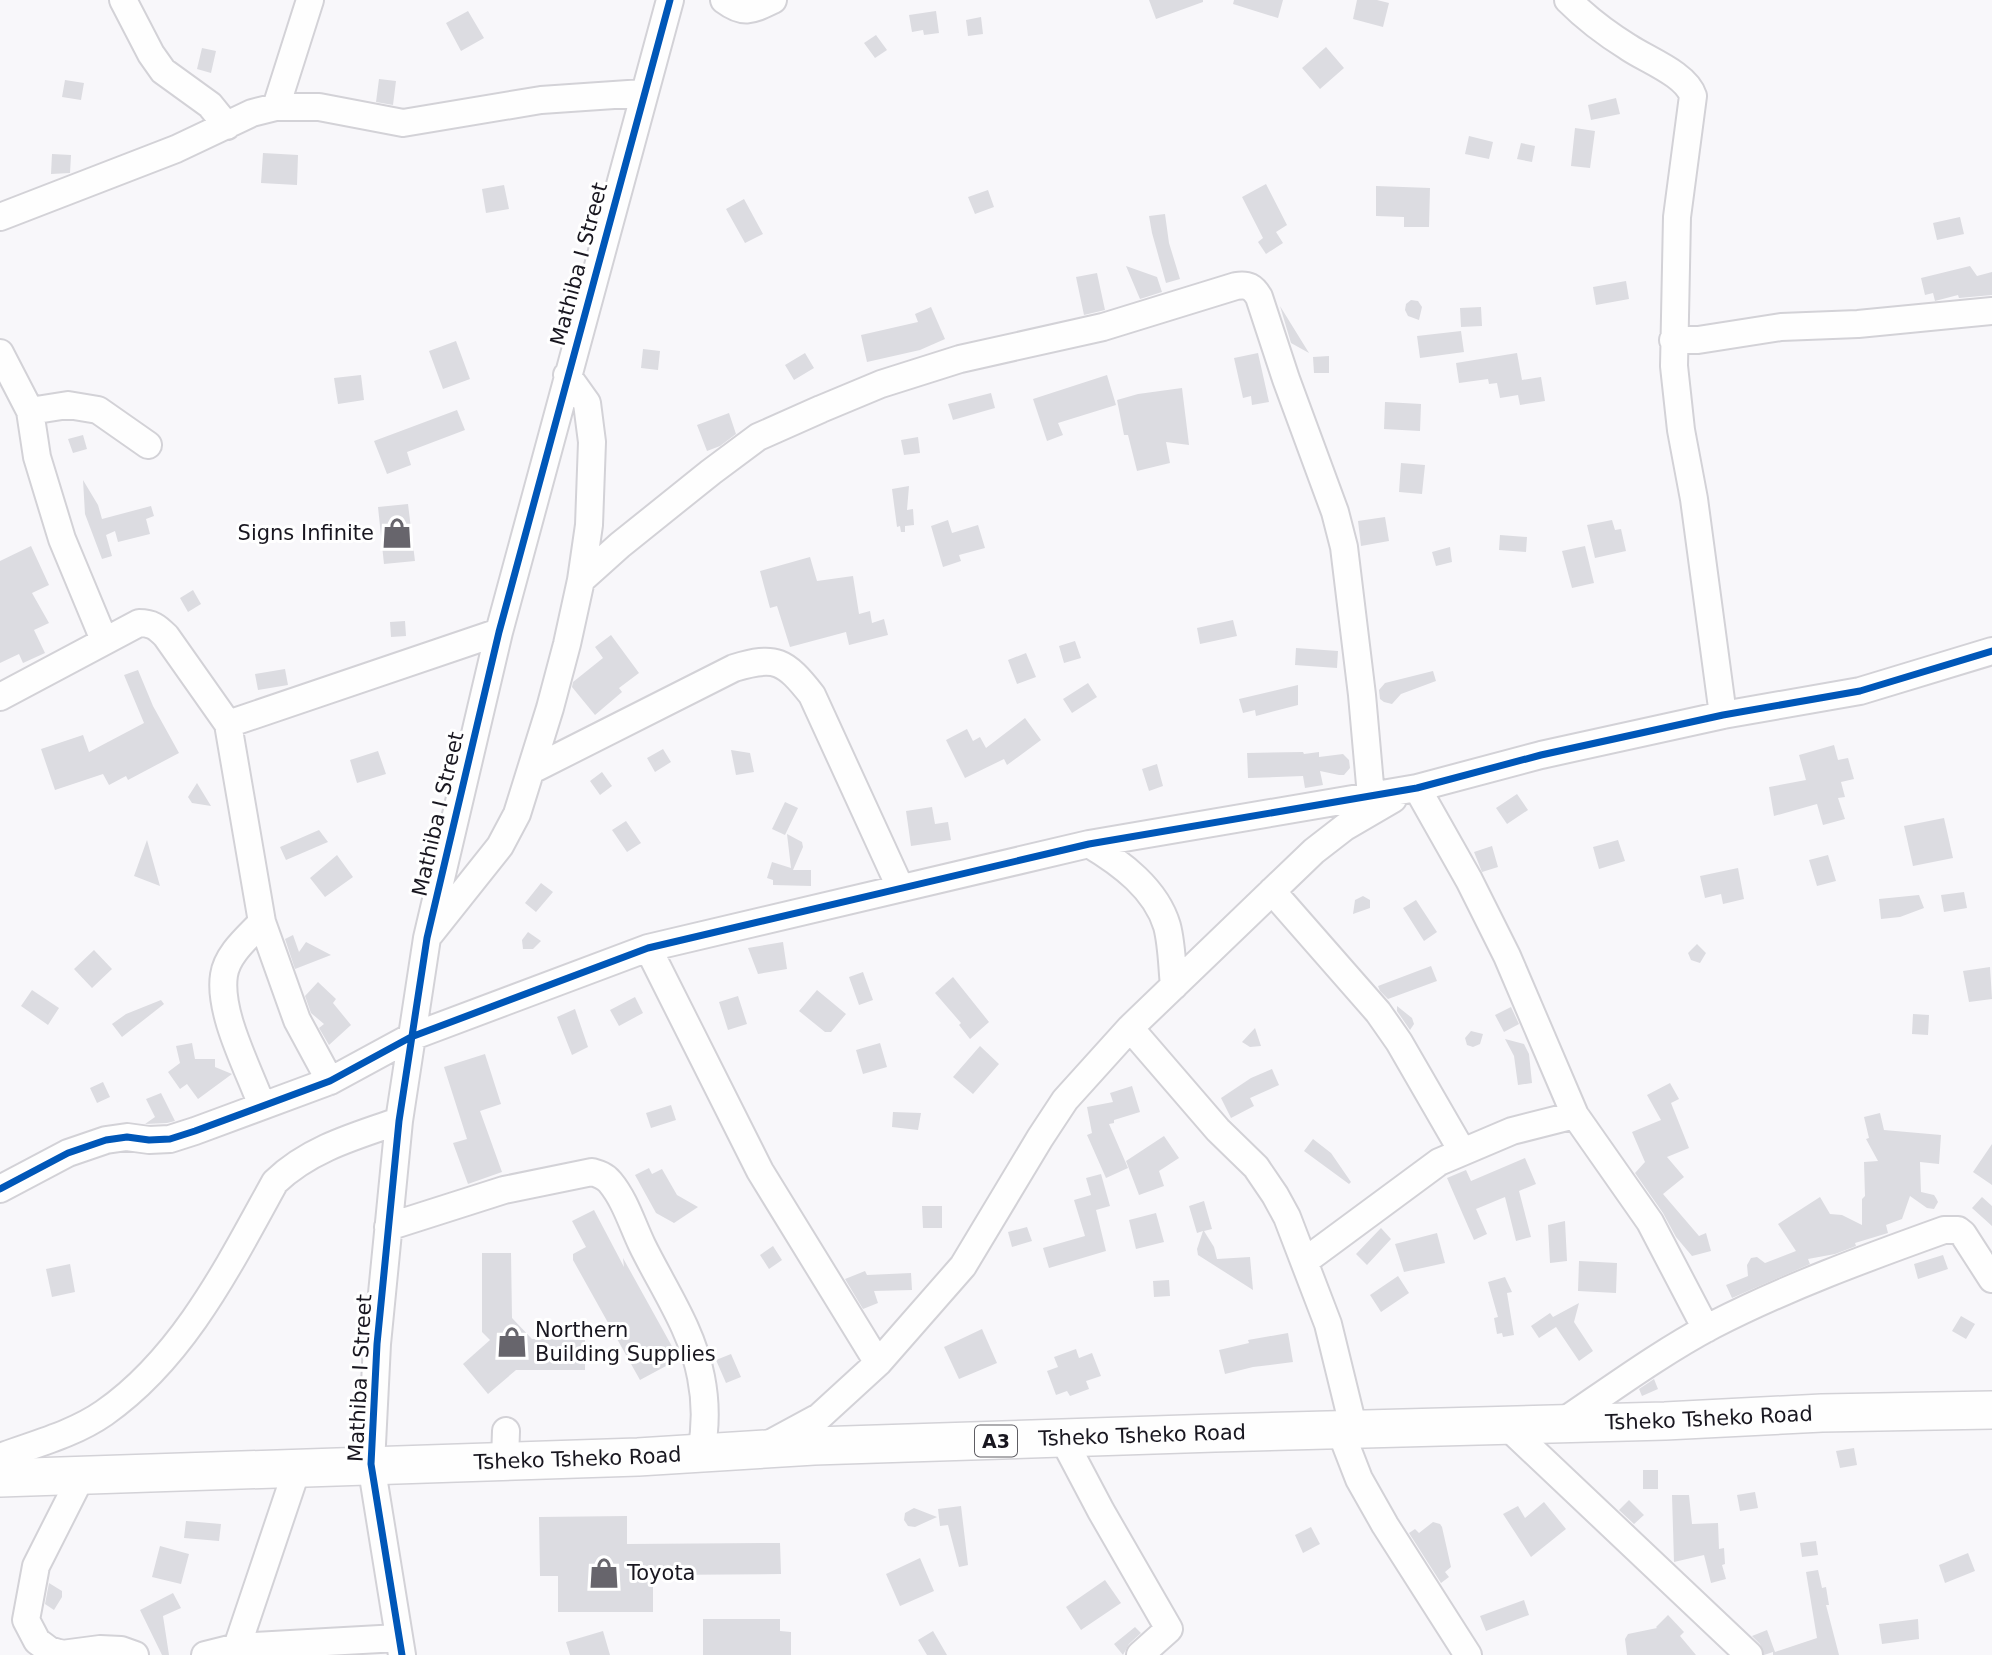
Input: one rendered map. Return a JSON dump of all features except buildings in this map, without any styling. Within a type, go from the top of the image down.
[{"type":"highway","name":"Tsheko Tsheko Road","points":[[0,1478],[371,1464],[505,1446],[638,1457],[814,1446],[1507,1426],[1822,1413],[1992,1410]]},
{"type":"street","points":[[123,0],[151,54],[163,71],[210,105],[227,125]]},
{"type":"street","points":[[276,107],[310,0]]},
{"type":"street","name":"Mathiba I Street","points":[[400,1646],[371,1464],[376,1357],[399,1121],[427,938],[499,632],[670,0]]},
{"type":"street","points":[[724,0],[741,10],[755,9],[773,0]]},
{"type":"street","points":[[1568,0],[1627,47],[1679,78],[1690,88],[1693,96],[1677,217],[1673,340],[1681,430],[1724,715]]},
{"type":"street","points":[[0,217],[164,154],[252,113],[276,107],[318,107],[403,123],[541,100],[643,93]]},
{"type":"street","points":[[581,580],[711,472],[749,444],[821,409],[881,384],[960,359],[1103,327],[1236,286],[1248,285],[1259,297],[1335,512],[1344,547],[1371,796]]},
{"type":"street","points":[[1673,340],[1698,340],[1781,327],[1858,324],[1992,311]]},
{"type":"street","points":[[0,353],[30,411],[37,457],[62,539],[104,640]]},
{"type":"street","points":[[427,938],[477,878],[500,846],[517,814],[567,644],[581,580],[589,525],[592,442],[587,403],[567,375]]},
{"type":"street","points":[[30,411],[68,405],[98,410],[148,445]]},
{"type":"street","points":[[0,697],[139,622],[158,627],[228,724],[262,922],[297,1020],[330,1081]]},
{"type":"street","points":[[228,724],[499,632]]},
{"type":"street","points":[[0,1189],[68,1153],[106,1140],[127,1137],[170,1139],[330,1081],[411,1037],[648,948],[1090,844],[1414,788],[1541,755],[1724,715],[1860,691],[1992,651]]},
{"type":"street","points":[[532,770],[734,668],[758,660],[771,661],[783,665],[799,678],[811,695],[900,887]]},
{"type":"street","points":[[757,1451],[819,1417],[878,1363],[963,1266],[1065,1100],[1130,1028],[1314,851],[1345,827],[1414,788]]},
{"type":"street","points":[[1414,788],[1469,880],[1507,957],[1574,1115],[1650,1222],[1706,1329]]},
{"type":"street","points":[[1090,844],[1116,860],[1137,878],[1153,898],[1167,926],[1174,986]]},
{"type":"street","points":[[1272,891],[1378,1012],[1399,1042],[1462,1151]]},
{"type":"street","points":[[262,922],[235,950],[224,974],[229,1020],[262,1106]]},
{"type":"street","points":[[648,948],[760,1171],[878,1363]]},
{"type":"street","points":[[1130,1028],[1218,1130],[1256,1167],[1287,1217],[1328,1324],[1347,1430],[1359,1479],[1385,1525],[1468,1655]]},
{"type":"street","points":[[1305,1261],[1421,1174],[1462,1151],[1512,1131],[1574,1115]]},
{"type":"street","points":[[0,1457],[62,1435],[103,1414],[146,1378],[206,1306],[275,1182],[290,1168],[308,1156],[346,1139],[399,1121]]},
{"type":"street","points":[[388,1227],[504,1190],[592,1172],[601,1175],[610,1183],[624,1206],[687,1332],[701,1377],[706,1426],[701,1452]]},
{"type":"street","points":[[1559,1424],[1706,1329],[1823,1275],[1944,1230],[1958,1230],[1963,1234],[1992,1279]]},
{"type":"street","points":[[1507,1426],[1749,1655]]},
{"type":"street","points":[[1063,1439],[1169,1629],[1140,1655]]},
{"type":"street","points":[[237,1647],[298,1466]]},
{"type":"street","points":[[82,1475],[36,1566],[26,1620],[37,1641],[49,1650],[62,1654],[100,1649],[121,1650],[135,1655]]},
{"type":"street","points":[[205,1655],[237,1647],[400,1646]]},
{"type":"cycle path","points":[[402,1655],[371,1464],[377,1344],[399,1121],[427,938],[499,632],[670,0]]},
{"type":"cycle path","points":[[0,1189],[68,1153],[106,1140],[127,1137],[170,1139],[330,1081],[411,1037],[648,948],[1089,844],[1417,788],[1541,755],[1723,715],[1860,691],[1992,651]]},
{"type":"place","name":"Signs Infinite","points":[[397,533]]},
{"type":"place","name":"Northern Building Supplies","points":[[512,1342]]},
{"type":"place","name":"Toyota","points":[[604,1573]]}]
